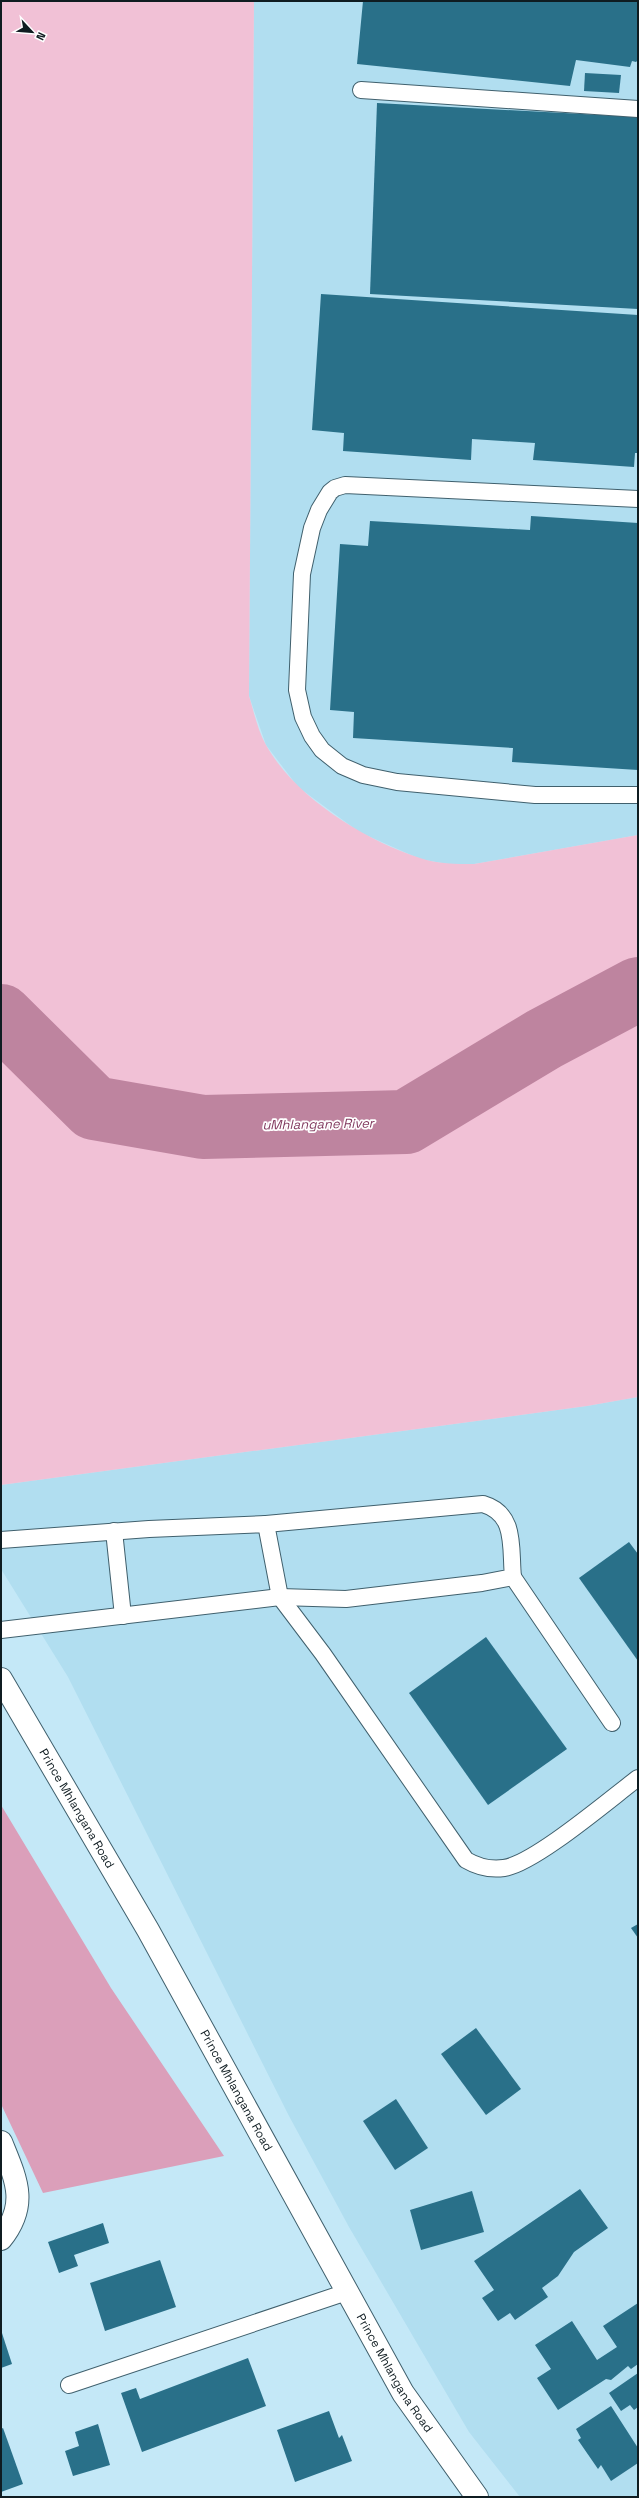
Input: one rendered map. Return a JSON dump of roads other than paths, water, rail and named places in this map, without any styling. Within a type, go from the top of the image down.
[{"type":"street","name":"Prince Mhlangana Road","points":[[1,1679],[148,1930],[403,2394],[477,2497]]},
{"type":"street","points":[[1,2142],[17,2181],[18,2196],[14,2219],[1,2239]]},
{"type":"lane","points":[[361,90],[638,109]]},
{"type":"lane","points":[[638,499],[345,485],[335,488],[330,492],[318,510],[312,528],[302,574],[297,690],[303,717],[312,736],[322,750],[342,766],[362,775],[397,782],[535,795],[638,795]]},
{"type":"lane","points":[[1,1540],[114,1531],[266,1524],[453,1505],[483,1504],[500,1512],[506,1521],[510,1533],[512,1577],[612,1723]]},
{"type":"lane","points":[[266,1524],[280,1597],[323,1654],[466,1860],[477,1866],[505,1868],[531,1858],[638,1778]]},
{"type":"lane","points":[[114,1531],[123,1616]]},
{"type":"lane","points":[[1,1630],[280,1597],[346,1599],[482,1583],[512,1577]]},
{"type":"lane","points":[[69,2385],[347,2292]]},
{"type":"waterway","name":"uMhlangane River","points":[[1,1016],[94,1108],[203,1127],[406,1122],[544,1039],[638,989]]}]
